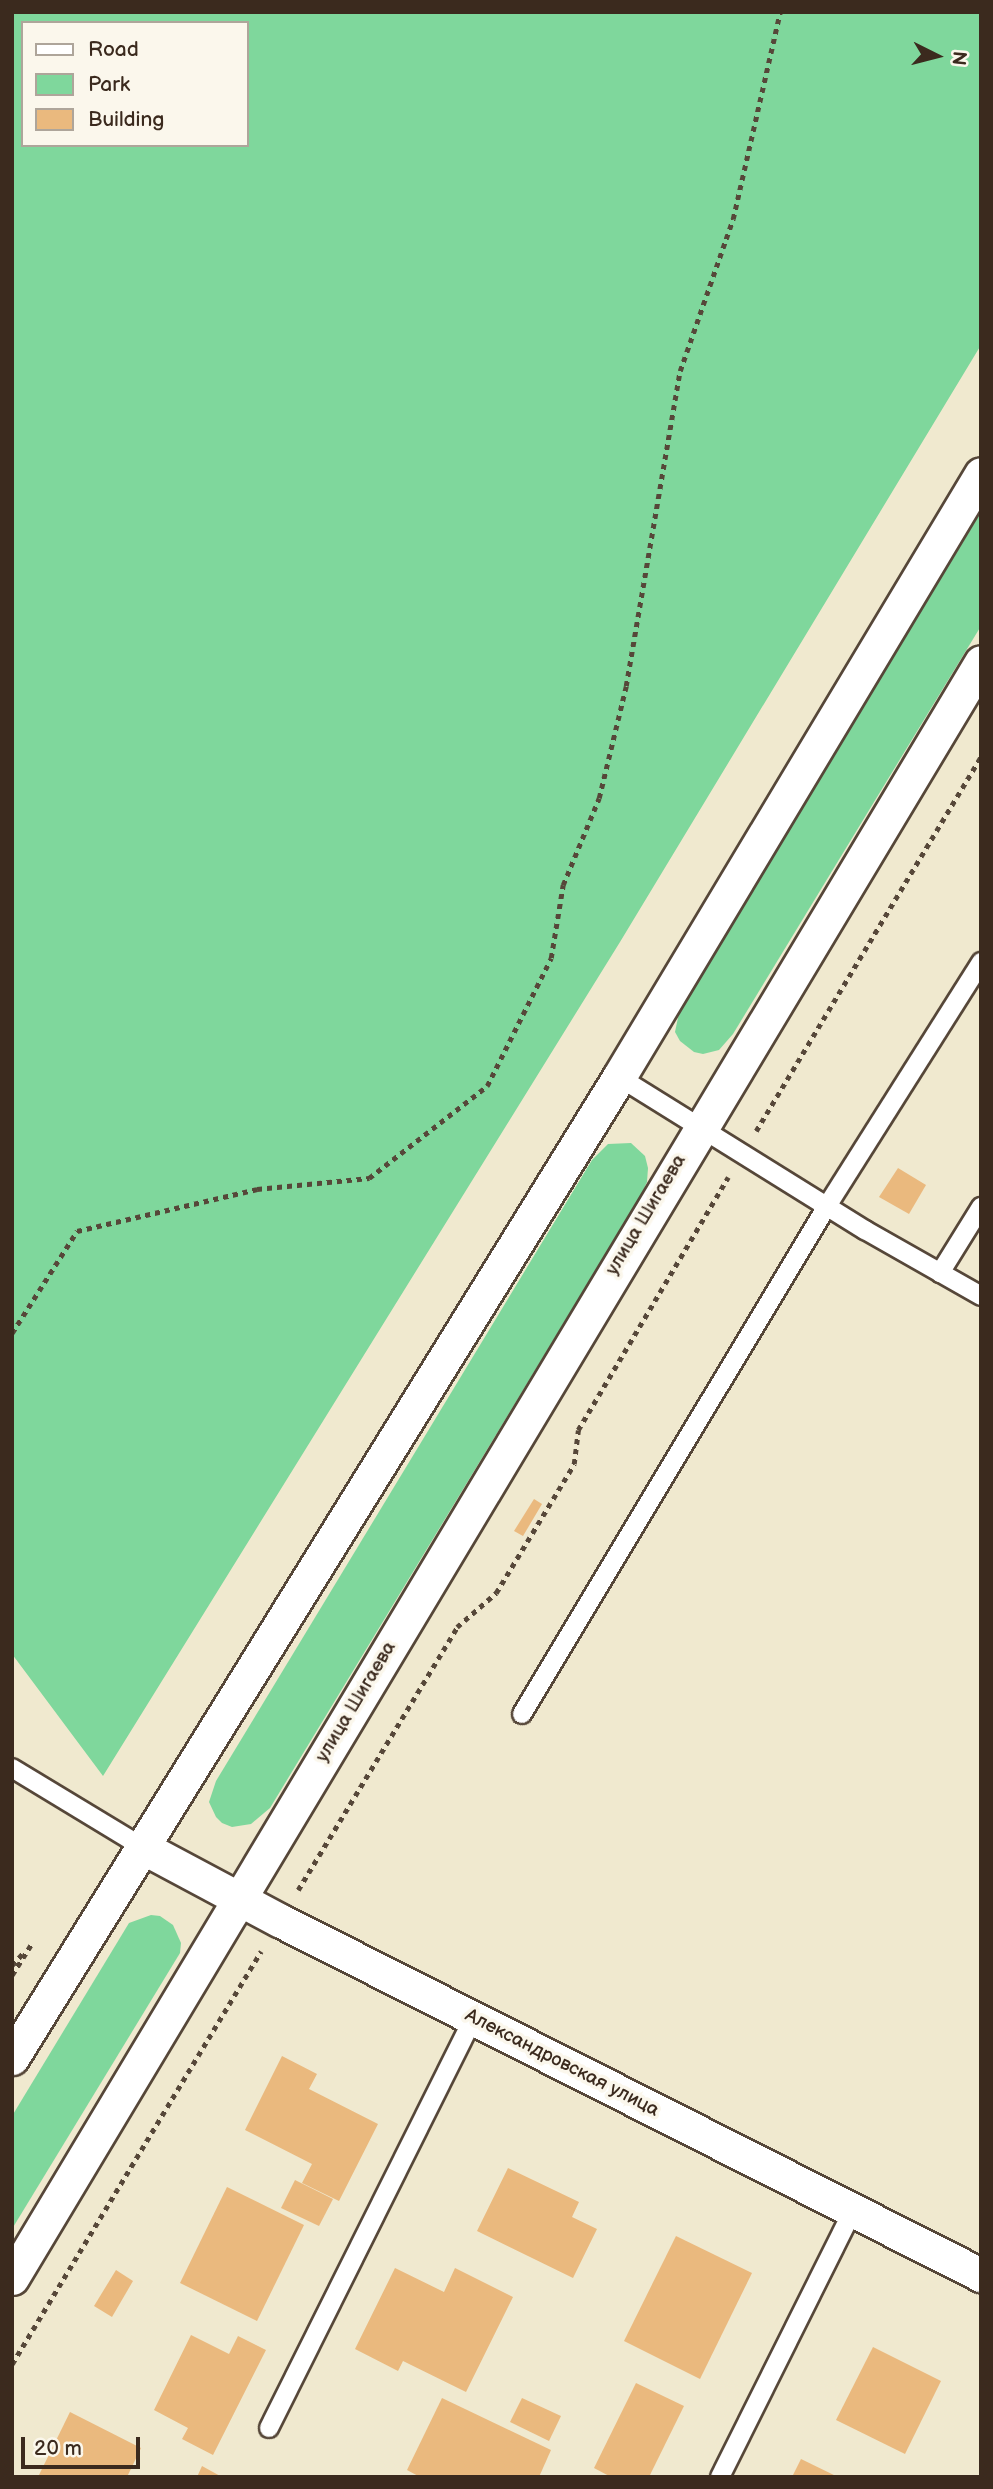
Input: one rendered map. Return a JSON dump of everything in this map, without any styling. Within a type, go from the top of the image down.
[{"type":"street","points":[[12,2058],[619,1077],[981,474]]},
{"type":"street","name":"улица Шигаева","points":[[12,2277],[699,1127],[981,662]]},
{"type":"street","name":"Александровская улица","points":[[144,1848],[279,1920],[981,2275]]},
{"type":"lane","points":[[522,1714],[827,1206],[981,962]]},
{"type":"lane","points":[[619,1077],[827,1206],[981,1296]]},
{"type":"lane","points":[[940,1273],[981,1207]]},
{"type":"lane","points":[[12,1768],[144,1848]]},
{"type":"lane","points":[[269,2428],[472,2018]]},
{"type":"lane","points":[[720,2477],[853,2210]]},
{"type":"path","points":[[12,1333],[77,1231],[257,1189],[369,1178],[488,1086],[551,958],[563,885],[599,798],[626,686],[680,371],[733,219],[780,12]]},
{"type":"path","points":[[12,2364],[457,1626],[496,1593],[574,1464],[578,1430],[981,756]]},
{"type":"path","points":[[12,1965],[33,1942],[12,1975]]},
{"type":"green space","points":[[12,12],[981,12],[981,345],[620,942],[103,1776],[12,1654]]},
{"type":"green space","points":[[981,512],[981,626],[733,1034],[719,1050],[703,1054],[694,1052],[680,1041],[675,1032],[680,1008]]},
{"type":"green space","points":[[631,1143],[645,1156],[648,1168],[647,1182],[640,1197],[270,1808],[251,1824],[232,1827],[222,1823],[209,1802],[216,1781],[592,1160],[608,1144]]},
{"type":"green space","points":[[151,1915],[160,1916],[173,1925],[181,1943],[180,1953],[12,2229],[12,2116],[129,1923]]},
{"type":"building","points":[[898,1168],[926,1185],[909,1214],[879,1197]]},
{"type":"building","points":[[534,1499],[542,1504],[523,1536],[514,1531]]},
{"type":"building","points":[[282,2056],[317,2074],[309,2089],[378,2124],[339,2201],[302,2183],[312,2164],[245,2130]]},
{"type":"building","points":[[508,2168],[579,2202],[572,2217],[597,2229],[573,2278],[477,2231]]},
{"type":"building","points":[[295,2180],[333,2199],[319,2226],[281,2208]]},
{"type":"building","points":[[227,2187],[304,2225],[257,2321],[180,2283]]},
{"type":"building","points":[[676,2236],[752,2273],[700,2379],[624,2341]]},
{"type":"building","points":[[395,2268],[444,2292],[455,2268],[513,2297],[466,2392],[403,2361],[398,2371],[355,2349]]},
{"type":"building","points":[[116,2270],[133,2281],[112,2317],[94,2306]]},
{"type":"building","points":[[191,2335],[229,2354],[238,2336],[266,2350],[213,2455],[182,2439],[188,2428],[154,2410]]},
{"type":"building","points":[[873,2347],[941,2381],[905,2454],[836,2420]]},
{"type":"building","points":[[636,2383],[684,2406],[649,2477],[611,2477],[594,2468]]},
{"type":"building","points":[[442,2398],[551,2450],[539,2477],[420,2477],[407,2470]]},
{"type":"building","points":[[522,2398],[561,2416],[549,2441],[510,2422]]},
{"type":"building","points":[[70,2412],[141,2448],[127,2477],[38,2477]]},
{"type":"building","points":[[801,2459],[838,2477],[792,2477]]},
{"type":"building","points":[[202,2466],[222,2477],[197,2477]]}]
